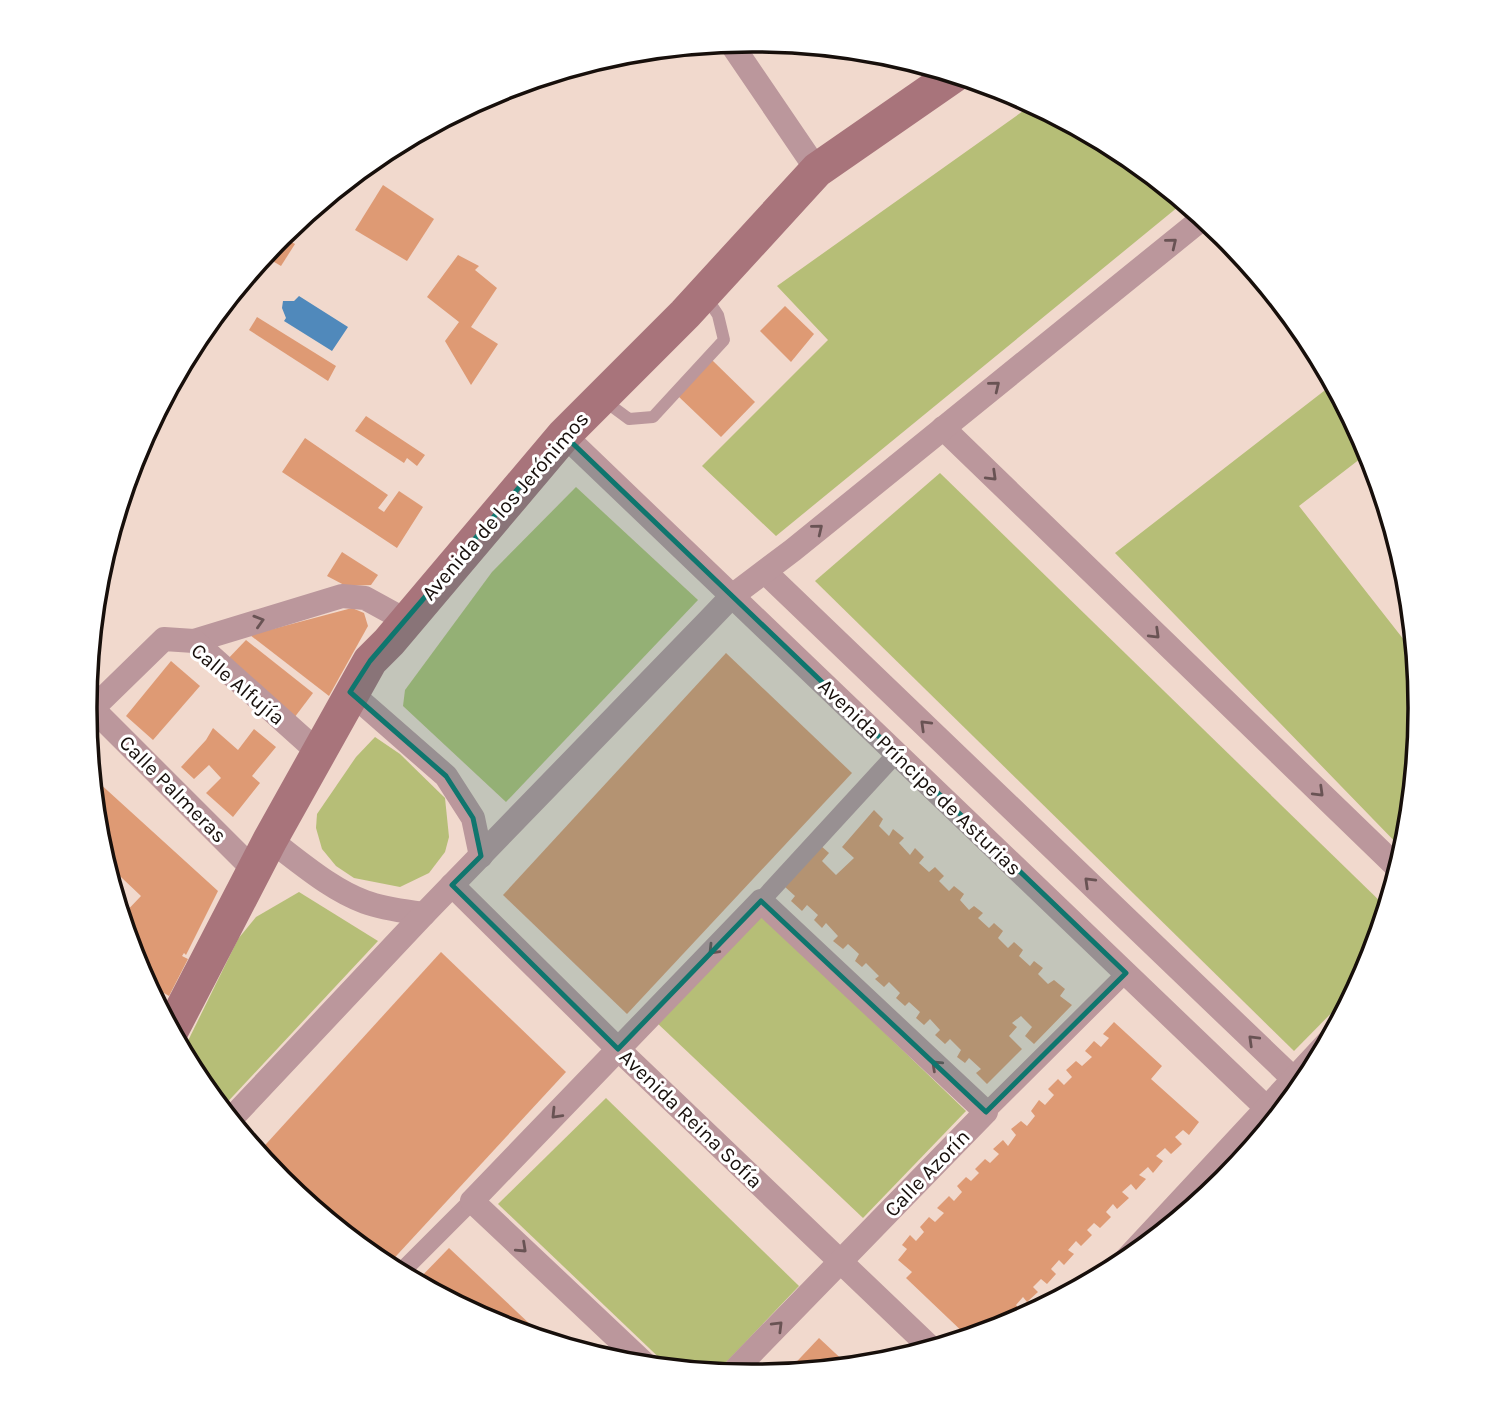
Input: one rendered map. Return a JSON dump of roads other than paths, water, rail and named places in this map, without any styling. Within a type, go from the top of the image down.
[{"type":"main road","name":"Avenida de los Jerónimos","points":[[176,1021],[270,840],[370,661],[564,435],[704,294],[817,170],[945,82]]},
{"type":"street","points":[[737,53],[817,170]]},
{"type":"street","points":[[236,1113],[424,914],[732,596],[1195,225]]},
{"type":"street","points":[[943,428],[1390,860]]},
{"type":"street","name":"Avenida Príncipe de Asturias","points":[[564,435],[1270,1112]]},
{"type":"street","name":"Avenida Príncipe de Asturias","points":[[765,572],[1294,1079]]},
{"type":"street","points":[[194,641],[342,596],[365,598],[407,621]]},
{"type":"street","name":"Calle Alfujía","points":[[97,704],[164,639],[194,641],[318,752]]},
{"type":"street","points":[[351,692],[446,776],[473,818],[481,856]]},
{"type":"street","name":"Calle Palmeras","points":[[97,720],[254,870]]},
{"type":"street","points":[[407,1266],[761,901],[896,754]]},
{"type":"street","points":[[270,840],[324,879],[363,901],[424,914]]},
{"type":"street","name":"Avenida Reina Sofía","points":[[452,885],[618,1049],[924,1341]]},
{"type":"street","points":[[761,901],[985,1112]]},
{"type":"street","name":"Calle Azorín","points":[[741,1364],[985,1112],[1126,973]]},
{"type":"street","points":[[1175,1210],[1259,1125]]},
{"type":"street","points":[[472,1201],[634,1353]]},
{"type":"lane","points":[[600,398],[629,419],[653,417],[724,340],[718,315],[704,294]]},
{"type":"water","points":[[299,296],[348,327],[332,351],[284,321],[286,318],[282,308],[283,301],[294,301]]}]
